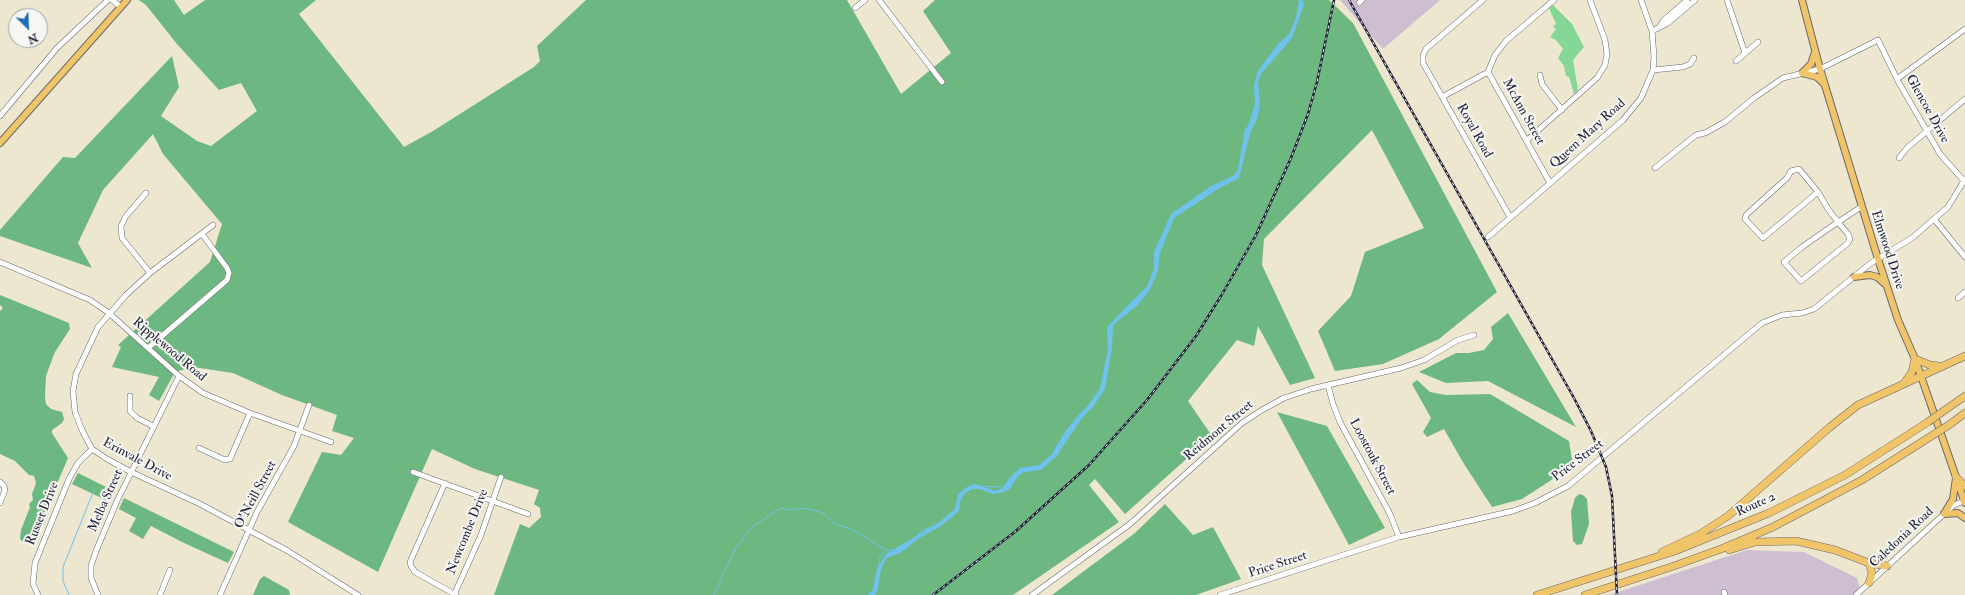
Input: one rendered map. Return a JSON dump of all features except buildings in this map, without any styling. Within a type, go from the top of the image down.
[{"type":"highway","points":[[1626,567],[1686,541],[1712,526],[1749,499],[1846,413],[1872,398],[1965,356]]},
{"type":"highway","points":[[1905,383],[1912,372],[1916,359],[1930,365],[1942,366]]},
{"type":"highway","name":"Route 2","points":[[1537,595],[1704,541],[1802,497],[1858,468],[1965,396]]},
{"type":"highway","name":"Route 2","points":[[1585,595],[1691,560],[1750,537],[1831,498],[1889,464],[1965,413]]},
{"type":"highway","points":[[1956,477],[1965,486]]},
{"type":"highway","points":[[1691,560],[1708,557],[1755,542],[1784,540],[1822,547],[1869,563],[1887,566]]},
{"type":"highway","points":[[1869,563],[1872,574],[1869,583]]},
{"type":"main road","points":[[0,143],[127,0]]},
{"type":"main road","name":"Elmwood Drive","points":[[1802,0],[1825,86],[1861,207],[1887,287],[1898,320],[1916,359],[1965,501]]},
{"type":"main road","points":[[1802,73],[1811,64],[1815,50]]},
{"type":"main road","points":[[1802,73],[1817,77],[1825,86]]},
{"type":"main road","points":[[1854,277],[1870,275],[1883,281],[1887,287]]},
{"type":"main road","points":[[1944,514],[1953,499],[1956,477]]},
{"type":"main road","points":[[1944,514],[1958,513],[1965,518]]},
{"type":"street","points":[[1,112],[57,48],[108,0]]},
{"type":"street","points":[[112,0],[121,7]]},
{"type":"street","points":[[855,8],[865,0]]},
{"type":"street","points":[[878,0],[942,82]]},
{"type":"street","name":"Royal Road","points":[[1483,0],[1426,49],[1423,54],[1423,63],[1510,217]]},
{"type":"street","points":[[1442,98],[1488,72],[1495,55],[1506,42],[1554,0]]},
{"type":"street","points":[[1526,141],[1597,78],[1604,65],[1607,54],[1605,40],[1590,0]]},
{"type":"street","name":"Queen Mary Road","points":[[1488,237],[1633,110],[1648,86],[1653,70],[1654,57],[1652,31],[1641,0]]},
{"type":"street","points":[[1660,26],[1663,21],[1687,0]]},
{"type":"street","points":[[1652,31],[1660,26],[1668,24],[1695,0]]},
{"type":"street","points":[[1727,0],[1745,53]]},
{"type":"street","points":[[1897,80],[1965,29]]},
{"type":"street","name":"Glencoe Drive","points":[[1820,69],[1878,40],[1897,80],[1940,154],[1965,181]]},
{"type":"street","points":[[1736,61],[1758,42]]},
{"type":"street","points":[[1653,70],[1666,70],[1683,67],[1690,64],[1694,58]]},
{"type":"street","points":[[1655,168],[1696,135],[1705,133],[1725,122],[1754,98],[1783,78],[1820,69]]},
{"type":"street","name":"McAnn Street","points":[[1488,72],[1550,183]]},
{"type":"street","points":[[1540,75],[1542,84],[1562,110]]},
{"type":"street","points":[[1899,158],[1907,148],[1965,99]]},
{"type":"street","points":[[1818,192],[1763,238],[1744,219],[1746,215],[1787,178],[1791,171],[1799,169],[1818,192],[1828,209],[1838,222],[1848,234],[1850,239],[1848,243],[1801,281],[1784,262],[1838,222],[1861,207]]},
{"type":"street","name":"Price Street","points":[[1220,595],[1399,537],[1513,511],[1535,503],[1568,486],[1762,323],[1777,317],[1802,313],[1814,309],[1878,259],[1912,238],[1948,207],[1965,181]]},
{"type":"street","points":[[146,193],[126,216],[121,226],[122,238],[150,273]]},
{"type":"street","points":[[1934,219],[1965,257]]},
{"type":"street","name":"Erinvale Drive","points":[[213,225],[150,273],[109,313],[98,327],[88,345],[76,374],[74,391],[75,412],[82,430],[92,449],[131,472],[200,504],[288,551],[358,595]]},
{"type":"street","points":[[148,348],[228,280],[229,273],[227,268],[202,234]]},
{"type":"street","name":"Ripplewood Road","points":[[0,262],[90,300],[109,313],[179,376],[203,393],[250,413],[331,442]]},
{"type":"street","points":[[1958,298],[1965,292]]},
{"type":"street","name":"Reidmont Street","points":[[1032,595],[1130,524],[1242,423],[1262,410],[1284,398],[1328,385],[1402,368],[1424,360],[1458,340],[1474,336]]},
{"type":"street","name":"Melba Street","points":[[98,595],[91,578],[91,566],[110,515],[179,376]]},
{"type":"street","name":"Loostouk Street","points":[[1328,385],[1340,422],[1390,514],[1399,537]]},
{"type":"street","points":[[130,396],[130,411],[137,418],[153,426]]},
{"type":"street","name":"O'Neill Street","points":[[220,595],[266,495],[294,446],[309,405]]},
{"type":"street","points":[[199,448],[225,460],[230,458],[250,413]]},
{"type":"street","name":"Russet Drive","points":[[38,595],[33,584],[36,563],[69,479],[78,463],[92,449]]},
{"type":"street","points":[[413,472],[528,514]]},
{"type":"street","name":"Newcombe Drive","points":[[454,595],[475,548],[501,477]]},
{"type":"street","points":[[0,482],[4,486],[5,490],[0,502]]},
{"type":"street","points":[[445,483],[410,562],[412,570],[454,595]]},
{"type":"street","name":"Caledonia Road","points":[[1856,595],[1954,505],[1965,501]]},
{"type":"street","points":[[160,595],[170,570]]},
{"type":"shaded area","points":[[1340,0],[1440,0],[1383,49]]},
{"type":"shaded area","points":[[1747,550],[1804,552],[1857,578],[1862,595],[1609,595]]},
{"type":"green space","points":[[139,0],[174,0],[184,15],[205,0],[316,0],[299,14],[404,147],[433,131],[534,67],[540,61],[537,46],[586,0],[847,0],[901,94],[951,53],[923,11],[935,0],[1329,0],[1353,23],[1497,292],[1439,339],[1383,364],[1335,371],[1318,331],[1351,296],[1365,252],[1424,228],[1372,130],[1264,239],[1262,265],[1315,378],[1290,385],[1258,326],[1254,346],[1237,340],[1188,401],[1212,436],[1125,514],[1095,479],[1089,485],[1119,522],[1013,595],[494,595],[520,524],[529,528],[541,517],[540,508],[534,504],[539,490],[475,469],[432,449],[378,572],[288,522],[322,452],[341,455],[354,438],[332,431],[337,415],[282,395],[233,373],[193,367],[175,372],[159,401],[149,395],[159,377],[112,367],[121,347],[118,345],[210,262],[222,224],[163,154],[153,134],[103,190],[78,243],[92,268],[0,236],[0,230],[63,157],[75,158],[172,56],[179,87],[161,116],[197,141],[211,146],[257,111],[241,83],[219,90],[177,44],[146,5]]},
{"type":"green space","points":[[1553,5],[1572,24],[1584,47],[1573,60],[1578,90],[1574,94],[1569,77],[1566,76],[1564,66],[1558,58],[1563,49],[1556,40],[1550,37],[1556,29],[1553,26],[1556,24],[1549,8]]},
{"type":"green space","points":[[0,295],[69,323],[70,329],[55,352],[50,365],[46,376],[45,397],[46,404],[51,409],[62,412],[64,419],[62,423],[52,430],[52,433],[68,458],[38,528],[29,542],[24,543],[20,539],[21,530],[30,507],[29,504],[33,500],[32,494],[36,483],[34,476],[29,475],[15,461],[0,454],[0,311],[3,308],[0,305]]},
{"type":"green space","points":[[1508,313],[1576,427],[1488,381],[1446,383],[1419,372],[1456,353],[1469,353],[1484,350],[1493,339],[1491,327]]},
{"type":"green space","points":[[1417,380],[1430,392],[1446,395],[1490,394],[1569,441],[1573,466],[1522,499],[1492,507],[1464,464],[1444,429],[1427,437],[1423,432],[1431,418],[1412,384]]},
{"type":"green space","points":[[1277,412],[1327,426],[1385,528],[1349,545]]},
{"type":"green space","points":[[78,473],[114,491],[108,501],[72,484]]},
{"type":"green space","points":[[1579,494],[1583,495],[1587,499],[1589,524],[1582,544],[1577,545],[1573,541],[1571,512],[1575,498]]},
{"type":"green space","points":[[124,498],[234,552],[228,563],[151,526],[143,539],[129,531],[136,518],[119,509]]},
{"type":"green space","points":[[1165,504],[1193,535],[1213,527],[1241,579],[1196,595],[1052,595],[1135,533]]},
{"type":"green space","points":[[264,576],[289,590],[290,595],[253,595],[260,579]]},
{"type":"water","points":[[1299,0],[1303,0],[1304,5],[1292,38],[1261,74],[1258,83],[1260,103],[1258,116],[1250,134],[1239,178],[1218,189],[1174,218],[1160,253],[1158,270],[1151,288],[1138,305],[1113,325],[1112,349],[1105,389],[1093,407],[1082,418],[1056,457],[1041,470],[1024,472],[1018,476],[1009,490],[1000,493],[993,494],[980,489],[972,489],[964,494],[960,502],[959,511],[940,527],[921,537],[900,553],[887,558],[881,569],[878,589],[875,595],[868,595],[873,589],[877,568],[886,554],[938,523],[955,509],[958,494],[967,487],[974,484],[995,491],[1003,488],[1010,477],[1020,468],[1039,465],[1051,455],[1067,429],[1090,403],[1100,388],[1108,349],[1107,327],[1147,286],[1154,269],[1154,252],[1171,214],[1211,186],[1233,176],[1238,169],[1245,129],[1248,126],[1255,104],[1254,85],[1258,71],[1278,44],[1289,34],[1296,17]]},
{"type":"waterway","points":[[1074,421],[1083,410]]},
{"type":"waterway","points":[[983,486],[1005,486]]},
{"type":"waterway","points":[[69,595],[63,581],[63,567],[94,490]]},
{"type":"waterway","points":[[714,595],[735,549],[751,528],[780,508],[790,510],[806,508],[823,513],[835,524],[852,529],[886,550]]},
{"type":"waterway","points":[[917,536],[921,531],[931,527]]},
{"type":"waterway","points":[[886,550],[894,550]]},
{"type":"waterway","points":[[879,564],[880,557],[886,550]]},
{"type":"railway","points":[[933,595],[1016,531],[1089,465],[1147,400],[1196,336],[1256,235],[1291,158],[1308,114],[1317,82],[1334,0]]},
{"type":"railway","points":[[1349,0],[1574,398],[1591,431],[1606,467],[1612,496],[1617,595]]}]
